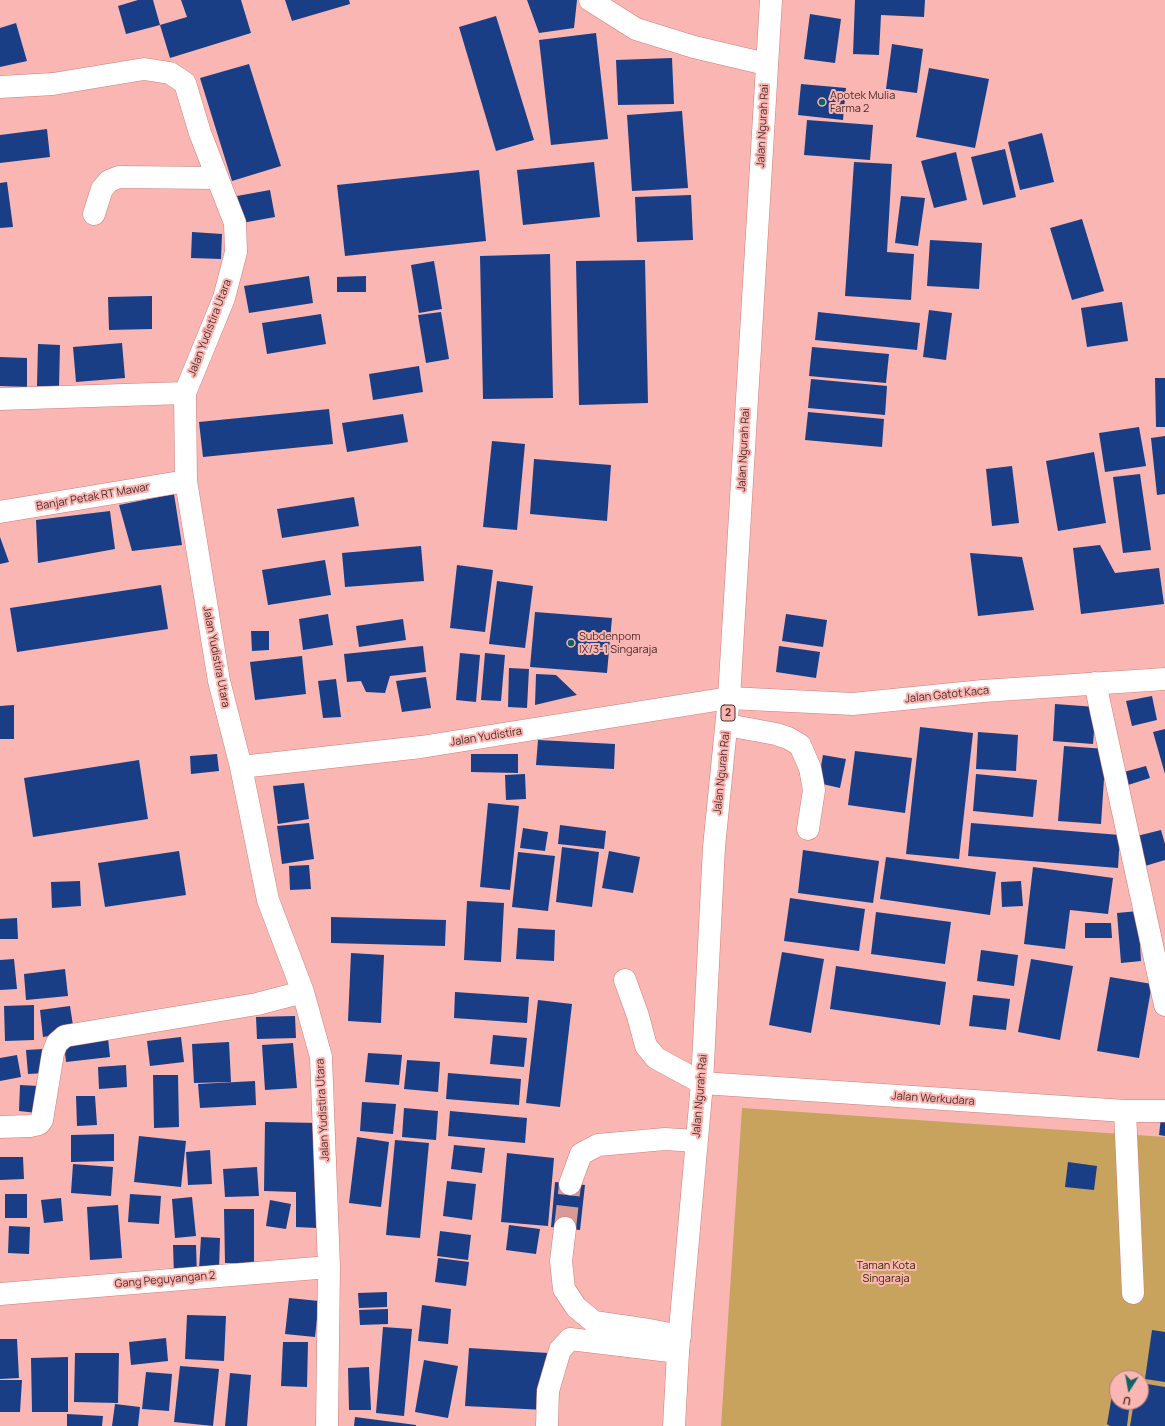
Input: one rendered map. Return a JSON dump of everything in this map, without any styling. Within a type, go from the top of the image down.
[{"type":"main road","points":[[590,0],[636,29],[694,47],[766,64]]},
{"type":"main road","name":"Jalan Ngurah Rai","points":[[674,1426],[679,1344],[702,1083],[714,847],[729,698],[771,0]]},
{"type":"main road","name":"Jalan Yudistira Utara","points":[[0,87],[53,84],[144,69],[170,73],[185,84],[200,133],[235,223],[236,252],[224,298],[185,393],[186,481],[219,681],[241,767],[268,900],[303,992],[321,1057],[329,1267],[327,1426]]},
{"type":"main road","points":[[94,214],[102,189],[109,181],[119,177],[217,178]]},
{"type":"main road","points":[[0,399],[185,393]]},
{"type":"main road","name":"Banjar Petak RT Mawar","points":[[0,512],[186,481]]},
{"type":"main road","name":"Jalan Gatot Kaca","points":[[729,698],[853,704],[983,691],[1165,679]]},
{"type":"main road","points":[[1095,683],[1165,1005]]},
{"type":"main road","name":"Jalan Yudistira","points":[[241,767],[421,747],[729,698]]},
{"type":"main road","points":[[727,725],[776,734],[788,738],[800,745],[810,768],[814,790],[808,829]]},
{"type":"main road","points":[[625,980],[638,1016],[646,1046],[656,1058],[702,1083]]},
{"type":"main road","points":[[0,1127],[30,1126],[39,1124],[42,1120],[53,1053],[57,1043],[65,1036],[257,1004],[303,992]]},
{"type":"main road","name":"Jalan Werkudara","points":[[702,1083],[1125,1111],[1165,1111]]},
{"type":"main road","points":[[1125,1111],[1134,1293]]},
{"type":"main road","points":[[570,1184],[581,1154],[598,1145],[665,1139],[696,1142]]},
{"type":"main road","points":[[565,1228],[561,1261],[564,1289],[576,1307],[594,1322],[649,1330],[679,1344]]},
{"type":"main road","name":"Gang Peguyangan 2","points":[[0,1294],[329,1267]]},
{"type":"main road","points":[[547,1426],[548,1391],[560,1350],[570,1339],[679,1344]]},
{"type":"green space","name":"Taman Kota Singaraja","points":[[742,1108],[1165,1137],[1165,1426],[721,1426]]},
{"type":"building","points":[[138,0],[153,0],[160,25],[126,34],[118,6]]},
{"type":"building","points":[[181,0],[241,0],[251,33],[170,58],[160,25],[187,17]]},
{"type":"building","points":[[285,0],[349,0],[350,4],[292,21]]},
{"type":"building","points":[[527,0],[577,0],[574,28],[539,33]]},
{"type":"building","points":[[855,0],[925,0],[924,17],[881,15],[879,55],[853,54]]},
{"type":"building","points":[[810,14],[841,19],[835,63],[804,59]]},
{"type":"building","points":[[496,16],[534,140],[496,151],[459,27]]},
{"type":"building","points":[[16,23],[27,61],[0,67],[0,28]]},
{"type":"building","points":[[596,33],[608,139],[551,145],[539,40]]},
{"type":"building","points":[[892,44],[923,49],[917,93],[886,89]]},
{"type":"building","points":[[672,58],[674,104],[618,105],[616,60]]},
{"type":"building","points":[[249,64],[281,166],[232,181],[200,78]]},
{"type":"building","points":[[929,68],[989,79],[975,148],[916,137]]},
{"type":"building","name":"Apotek Mulia Farma 2","points":[[801,84],[846,88],[843,120],[798,115]]},
{"type":"building","points":[[682,111],[688,188],[632,191],[627,115]]},
{"type":"building","points":[[807,120],[873,125],[870,160],[804,155]]},
{"type":"building","points":[[47,129],[50,157],[0,163],[0,135]]},
{"type":"building","points":[[1042,133],[1054,182],[1020,190],[1008,142]]},
{"type":"building","points":[[1005,149],[1016,197],[983,205],[971,157]]},
{"type":"building","points":[[956,152],[967,200],[934,208],[921,161]]},
{"type":"building","points":[[594,162],[600,217],[523,225],[517,170]]},
{"type":"building","points":[[854,162],[892,164],[887,252],[914,254],[911,300],[845,296]]},
{"type":"building","points":[[479,170],[486,241],[345,256],[337,185]]},
{"type":"building","points":[[7,182],[13,227],[0,228],[0,183]]},
{"type":"building","points":[[270,190],[275,217],[242,223],[237,196]]},
{"type":"building","points":[[691,195],[693,240],[637,242],[635,197]]},
{"type":"building","points":[[901,196],[925,198],[918,246],[895,243]]},
{"type":"building","points":[[1082,219],[1104,291],[1072,300],[1050,228]]},
{"type":"building","points":[[192,232],[222,234],[221,259],[191,258]]},
{"type":"building","points":[[930,240],[982,243],[979,289],[927,286]]},
{"type":"building","points":[[550,254],[553,398],[483,399],[480,256]]},
{"type":"building","points":[[645,260],[648,403],[579,405],[576,261]]},
{"type":"building","points":[[434,261],[442,309],[419,313],[411,265]]},
{"type":"building","points":[[309,276],[313,303],[249,313],[244,286]]},
{"type":"building","points":[[366,276],[366,292],[337,292],[337,277]]},
{"type":"building","points":[[152,296],[152,329],[109,330],[108,297]]},
{"type":"building","points":[[1122,302],[1128,341],[1087,347],[1081,308]]},
{"type":"building","points":[[929,310],[952,313],[946,360],[923,357]]},
{"type":"building","points":[[441,312],[449,359],[426,363],[418,315]]},
{"type":"building","points":[[818,312],[920,323],[917,350],[815,340]]},
{"type":"building","points":[[321,314],[326,344],[267,354],[262,323]]},
{"type":"building","points":[[122,343],[125,378],[76,382],[73,347]]},
{"type":"building","points":[[38,344],[60,345],[59,387],[37,386]]},
{"type":"building","points":[[812,347],[889,354],[886,383],[809,376]]},
{"type":"building","points":[[0,357],[27,358],[27,387],[0,386]]},
{"type":"building","points":[[419,366],[423,392],[373,400],[369,374]]},
{"type":"building","points":[[1155,378],[1165,378],[1165,427],[1156,427]]},
{"type":"building","points":[[811,379],[887,386],[885,415],[808,408]]},
{"type":"building","points":[[329,409],[333,444],[203,457],[199,422]]},
{"type":"building","points":[[808,412],[884,419],[882,447],[805,440]]},
{"type":"building","points":[[403,414],[408,442],[347,452],[342,423]]},
{"type":"building","points":[[1139,427],[1146,466],[1105,472],[1099,433]]},
{"type":"building","points":[[1165,436],[1165,494],[1157,495],[1151,438]]},
{"type":"building","points":[[492,441],[525,444],[517,530],[483,527]]},
{"type":"building","points":[[1094,452],[1106,523],[1058,531],[1046,461]]},
{"type":"building","points":[[534,459],[611,465],[607,521],[530,514]]},
{"type":"building","points":[[1012,466],[1019,523],[992,526],[986,469]]},
{"type":"building","points":[[1140,474],[1151,550],[1123,553],[1113,477]]},
{"type":"building","points":[[174,494],[182,545],[132,551],[119,505]]},
{"type":"building","points":[[354,497],[359,526],[282,538],[277,509]]},
{"type":"building","points":[[110,511],[115,549],[38,563],[36,520]]},
{"type":"building","points":[[0,537],[9,562],[0,564]]},
{"type":"building","points":[[1100,545],[1115,573],[1159,568],[1164,604],[1081,614],[1073,548]]},
{"type":"building","points":[[421,546],[424,581],[345,587],[342,553]]},
{"type":"building","points":[[970,553],[1022,557],[1034,610],[978,616]]},
{"type":"building","points":[[325,560],[331,595],[268,605],[262,570]]},
{"type":"building","points":[[457,565],[493,570],[485,632],[450,628]]},
{"type":"building","points":[[497,581],[533,586],[525,648],[489,644]]},
{"type":"building","points":[[161,585],[168,629],[17,652],[10,608]]},
{"type":"building","name":"Subdenpom IX/3-1 Singaraja","points":[[535,612],[612,618],[607,673],[530,667]]},
{"type":"building","points":[[328,614],[333,645],[303,650],[299,619]]},
{"type":"building","points":[[786,614],[827,620],[823,647],[782,641]]},
{"type":"building","points":[[403,619],[406,640],[359,647],[356,626]]},
{"type":"building","points":[[251,631],[269,631],[269,650],[252,651]]},
{"type":"building","points":[[423,646],[426,672],[390,676],[385,693],[366,692],[361,681],[347,682],[344,654]]},
{"type":"building","points":[[779,646],[820,652],[816,678],[776,672]]},
{"type":"building","points":[[460,653],[480,655],[476,702],[456,700]]},
{"type":"building","points":[[485,653],[505,655],[501,701],[481,700]]},
{"type":"building","points":[[302,656],[306,694],[255,700],[250,662]]},
{"type":"building","points":[[509,668],[529,669],[527,708],[508,707]]},
{"type":"building","points":[[536,674],[556,675],[577,695],[535,705]]},
{"type":"building","points":[[426,677],[431,708],[402,712],[396,681]]},
{"type":"building","points":[[336,679],[341,717],[323,718],[318,681]]},
{"type":"building","points":[[1152,696],[1157,720],[1132,726],[1126,701]]},
{"type":"building","points":[[1055,704],[1096,707],[1093,744],[1053,741]]},
{"type":"building","points":[[14,705],[14,739],[0,739],[0,706]]},
{"type":"building","points":[[920,727],[973,733],[959,859],[906,854]]},
{"type":"building","points":[[1165,729],[1165,774],[1153,732]]},
{"type":"building","points":[[978,732],[1018,735],[1016,771],[976,769]]},
{"type":"building","points":[[538,740],[615,744],[614,769],[536,765]]},
{"type":"building","points":[[1064,746],[1106,749],[1101,824],[1058,821]]},
{"type":"building","points":[[855,751],[912,758],[905,813],[848,805]]},
{"type":"building","points":[[217,754],[219,771],[191,774],[190,756]]},
{"type":"building","points":[[471,754],[518,754],[518,773],[471,772]]},
{"type":"building","points":[[823,755],[846,759],[840,788],[818,783]]},
{"type":"building","points":[[139,760],[148,819],[33,837],[24,778]]},
{"type":"building","points":[[1146,766],[1150,778],[1128,785],[1124,772]]},
{"type":"building","points":[[525,774],[526,799],[506,800],[505,775]]},
{"type":"building","points":[[976,774],[1037,780],[1033,817],[973,811]]},
{"type":"building","points":[[304,783],[309,819],[278,824],[273,786]]},
{"type":"building","points":[[488,803],[519,806],[510,890],[480,887]]},
{"type":"building","points":[[309,823],[314,859],[282,864],[277,826]]},
{"type":"building","points":[[971,823],[1120,835],[1118,868],[968,856]]},
{"type":"building","points":[[560,825],[606,831],[604,849],[558,844]]},
{"type":"building","points":[[523,828],[548,832],[545,851],[520,848]]},
{"type":"building","points":[[1161,830],[1165,844],[1165,860],[1145,866],[1137,836]]},
{"type":"building","points":[[562,847],[599,852],[592,907],[556,902]]},
{"type":"building","points":[[803,850],[879,861],[873,903],[798,893]]},
{"type":"building","points":[[179,851],[186,895],[105,907],[98,863]]},
{"type":"building","points":[[609,851],[640,857],[633,893],[602,888]]},
{"type":"building","points":[[518,852],[555,856],[548,911],[512,907]]},
{"type":"building","points":[[886,857],[996,872],[990,915],[880,899]]},
{"type":"building","points":[[309,865],[311,889],[290,890],[289,866]]},
{"type":"building","points":[[1033,867],[1113,878],[1108,914],[1070,910],[1065,949],[1024,944]]},
{"type":"building","points":[[80,881],[81,906],[52,908],[51,882]]},
{"type":"building","points":[[1021,881],[1023,906],[1002,907],[1001,882]]},
{"type":"building","points":[[790,898],[865,909],[859,951],[784,941]]},
{"type":"building","points":[[467,901],[504,903],[501,962],[464,960]]},
{"type":"building","points":[[1138,911],[1141,961],[1121,963],[1117,913]]},
{"type":"building","points":[[876,912],[951,922],[945,964],[871,954]]},
{"type":"building","points":[[331,917],[446,920],[445,946],[331,943]]},
{"type":"building","points":[[17,918],[18,939],[0,939],[0,919]]},
{"type":"building","points":[[1085,923],[1111,923],[1112,938],[1085,938]]},
{"type":"building","points":[[518,928],[555,930],[554,961],[516,959]]},
{"type":"building","points":[[981,950],[1018,955],[1014,986],[977,981]]},
{"type":"building","points":[[782,952],[824,959],[811,1033],[769,1025]]},
{"type":"building","points":[[351,953],[384,955],[381,1023],[348,1021]]},
{"type":"building","points":[[14,959],[17,989],[0,990],[0,960]]},
{"type":"building","points":[[1031,959],[1073,966],[1060,1040],[1018,1032]]},
{"type":"building","points":[[836,966],[946,982],[940,1025],[830,1009]]},
{"type":"building","points":[[65,969],[68,996],[26,1000],[24,974]]},
{"type":"building","points":[[1110,977],[1152,984],[1139,1058],[1097,1051]]},
{"type":"building","points":[[455,992],[529,997],[527,1023],[454,1018]]},
{"type":"building","points":[[973,995],[1010,999],[1006,1030],[969,1026]]},
{"type":"building","points":[[538,1000],[572,1004],[560,1107],[526,1103]]},
{"type":"building","points":[[34,1005],[34,1040],[5,1041],[4,1006]]},
{"type":"building","points":[[70,1006],[74,1032],[43,1037],[40,1010]]},
{"type":"building","points":[[295,1016],[296,1038],[257,1039],[256,1017]]},
{"type":"building","points":[[493,1035],[527,1038],[524,1067],[490,1064]]},
{"type":"building","points":[[181,1037],[184,1062],[150,1066],[147,1041]]},
{"type":"building","points":[[108,1038],[110,1057],[66,1062],[64,1043]]},
{"type":"building","points":[[229,1042],[231,1082],[194,1083],[192,1044]]},
{"type":"building","points":[[293,1043],[297,1088],[265,1090],[262,1045]]},
{"type":"building","points":[[43,1049],[45,1073],[28,1074],[26,1050]]},
{"type":"building","points":[[368,1053],[402,1055],[399,1085],[365,1082]]},
{"type":"building","points":[[17,1055],[21,1077],[0,1081],[0,1058]]},
{"type":"building","points":[[407,1060],[440,1062],[438,1092],[404,1089]]},
{"type":"building","points":[[126,1065],[127,1087],[99,1089],[98,1067]]},
{"type":"building","points":[[448,1073],[521,1079],[519,1105],[446,1099]]},
{"type":"building","points":[[153,1075],[178,1075],[179,1127],[154,1128]]},
{"type":"building","points":[[255,1081],[256,1105],[200,1108],[198,1084]]},
{"type":"building","points":[[20,1085],[39,1086],[37,1113],[19,1111]]},
{"type":"building","points":[[76,1096],[95,1096],[97,1125],[77,1126]]},
{"type":"building","points":[[362,1102],[396,1104],[393,1134],[360,1131]]},
{"type":"building","points":[[404,1108],[438,1111],[436,1140],[402,1137]]},
{"type":"building","points":[[450,1111],[527,1118],[525,1143],[448,1136]]},
{"type":"building","points":[[1161,1117],[1165,1117],[1165,1136],[1159,1135]]},
{"type":"building","points":[[265,1122],[319,1123],[317,1228],[296,1227],[296,1192],[264,1191]]},
{"type":"building","points":[[114,1134],[114,1161],[71,1162],[71,1135]]},
{"type":"building","points":[[139,1136],[186,1141],[181,1187],[134,1182]]},
{"type":"building","points":[[357,1137],[389,1142],[381,1207],[349,1203]]},
{"type":"building","points":[[395,1140],[429,1143],[420,1238],[386,1235]]},
{"type":"building","points":[[454,1145],[485,1148],[482,1173],[451,1169]]},
{"type":"building","points":[[210,1150],[212,1184],[188,1185],[186,1152]]},
{"type":"building","points":[[507,1153],[554,1158],[548,1226],[501,1222]]},
{"type":"building","points":[[0,1157],[23,1157],[24,1179],[0,1180]]},
{"type":"building","points":[[1068,1162],[1097,1166],[1094,1190],[1065,1187]]},
{"type":"building","points":[[73,1164],[113,1167],[111,1196],[71,1193]]},
{"type":"building","points":[[257,1167],[259,1196],[225,1197],[223,1169]]},
{"type":"building","points":[[447,1181],[476,1184],[472,1220],[443,1216]]},
{"type":"building","points":[[555,1182],[585,1185],[580,1230],[551,1227]]},
{"type":"building","points":[[5,1194],[27,1194],[27,1218],[5,1218]]},
{"type":"building","points":[[130,1194],[161,1196],[159,1224],[128,1222]]},
{"type":"building","points":[[192,1197],[196,1236],[175,1238],[172,1199]]},
{"type":"building","points":[[61,1198],[63,1221],[44,1223],[41,1200]]},
{"type":"building","points":[[270,1200],[291,1204],[286,1229],[266,1226]]},
{"type":"building","points":[[118,1205],[122,1258],[90,1260],[87,1207]]},
{"type":"building","points":[[224,1209],[254,1209],[254,1263],[225,1263]]},
{"type":"building","points":[[509,1225],[540,1229],[536,1254],[506,1250]]},
{"type":"building","points":[[9,1226],[30,1227],[29,1254],[8,1253]]},
{"type":"building","points":[[440,1231],[471,1235],[468,1260],[437,1256]]},
{"type":"building","points":[[201,1237],[220,1238],[219,1270],[199,1269]]},
{"type":"building","points":[[173,1245],[196,1245],[197,1275],[174,1276]]},
{"type":"building","points":[[438,1258],[469,1262],[466,1286],[435,1282]]},
{"type":"building","points":[[387,1292],[387,1307],[359,1308],[358,1293]]},
{"type":"building","points":[[289,1298],[319,1301],[315,1337],[285,1334]]},
{"type":"building","points":[[422,1305],[451,1309],[448,1344],[418,1341]]},
{"type":"building","points":[[388,1309],[388,1324],[360,1325],[359,1310]]},
{"type":"building","points":[[187,1315],[226,1316],[224,1361],[185,1359]]},
{"type":"building","points":[[383,1327],[412,1329],[404,1416],[376,1413]]},
{"type":"building","points":[[1152,1330],[1165,1332],[1165,1382],[1149,1380],[1149,1370],[1146,1370]]},
{"type":"building","points":[[166,1338],[168,1361],[131,1365],[129,1342]]},
{"type":"building","points":[[0,1339],[17,1339],[19,1378],[0,1379]]},
{"type":"building","points":[[283,1342],[308,1342],[307,1387],[281,1386]]},
{"type":"building","points":[[469,1348],[548,1353],[545,1410],[465,1406]]},
{"type":"building","points":[[75,1353],[119,1353],[118,1403],[74,1402]]},
{"type":"building","points":[[68,1357],[68,1412],[32,1412],[31,1358]]},
{"type":"building","points":[[424,1360],[458,1366],[448,1418],[415,1412]]},
{"type":"building","points":[[180,1366],[219,1369],[213,1426],[174,1422]]},
{"type":"building","points":[[369,1367],[371,1410],[349,1410],[348,1368]]},
{"type":"building","points":[[146,1372],[172,1374],[169,1411],[142,1409]]},
{"type":"building","points":[[230,1373],[251,1375],[247,1426],[225,1426]]},
{"type":"building","points":[[0,1380],[22,1380],[20,1412],[0,1412]]},
{"type":"building","points":[[1149,1384],[1165,1387],[1165,1426],[1130,1426],[1133,1410],[1149,1410]]},
{"type":"building","points":[[115,1404],[140,1407],[138,1426],[112,1426]]},
{"type":"building","points":[[1109,1410],[1129,1410],[1127,1426],[1110,1426],[1107,1424]]},
{"type":"building","points":[[67,1414],[103,1416],[102,1426],[67,1426]]},
{"type":"building","points":[[355,1417],[416,1425],[416,1426],[354,1426]]},
{"type":"tunnel","points":[[565,1228],[570,1184]]},
{"type":"place","name":"Apotek Mulia Farma 2","points":[[822,102]]},
{"type":"place","name":"Subdenpom IX/3-1 Singaraja","points":[[571,643]]}]
